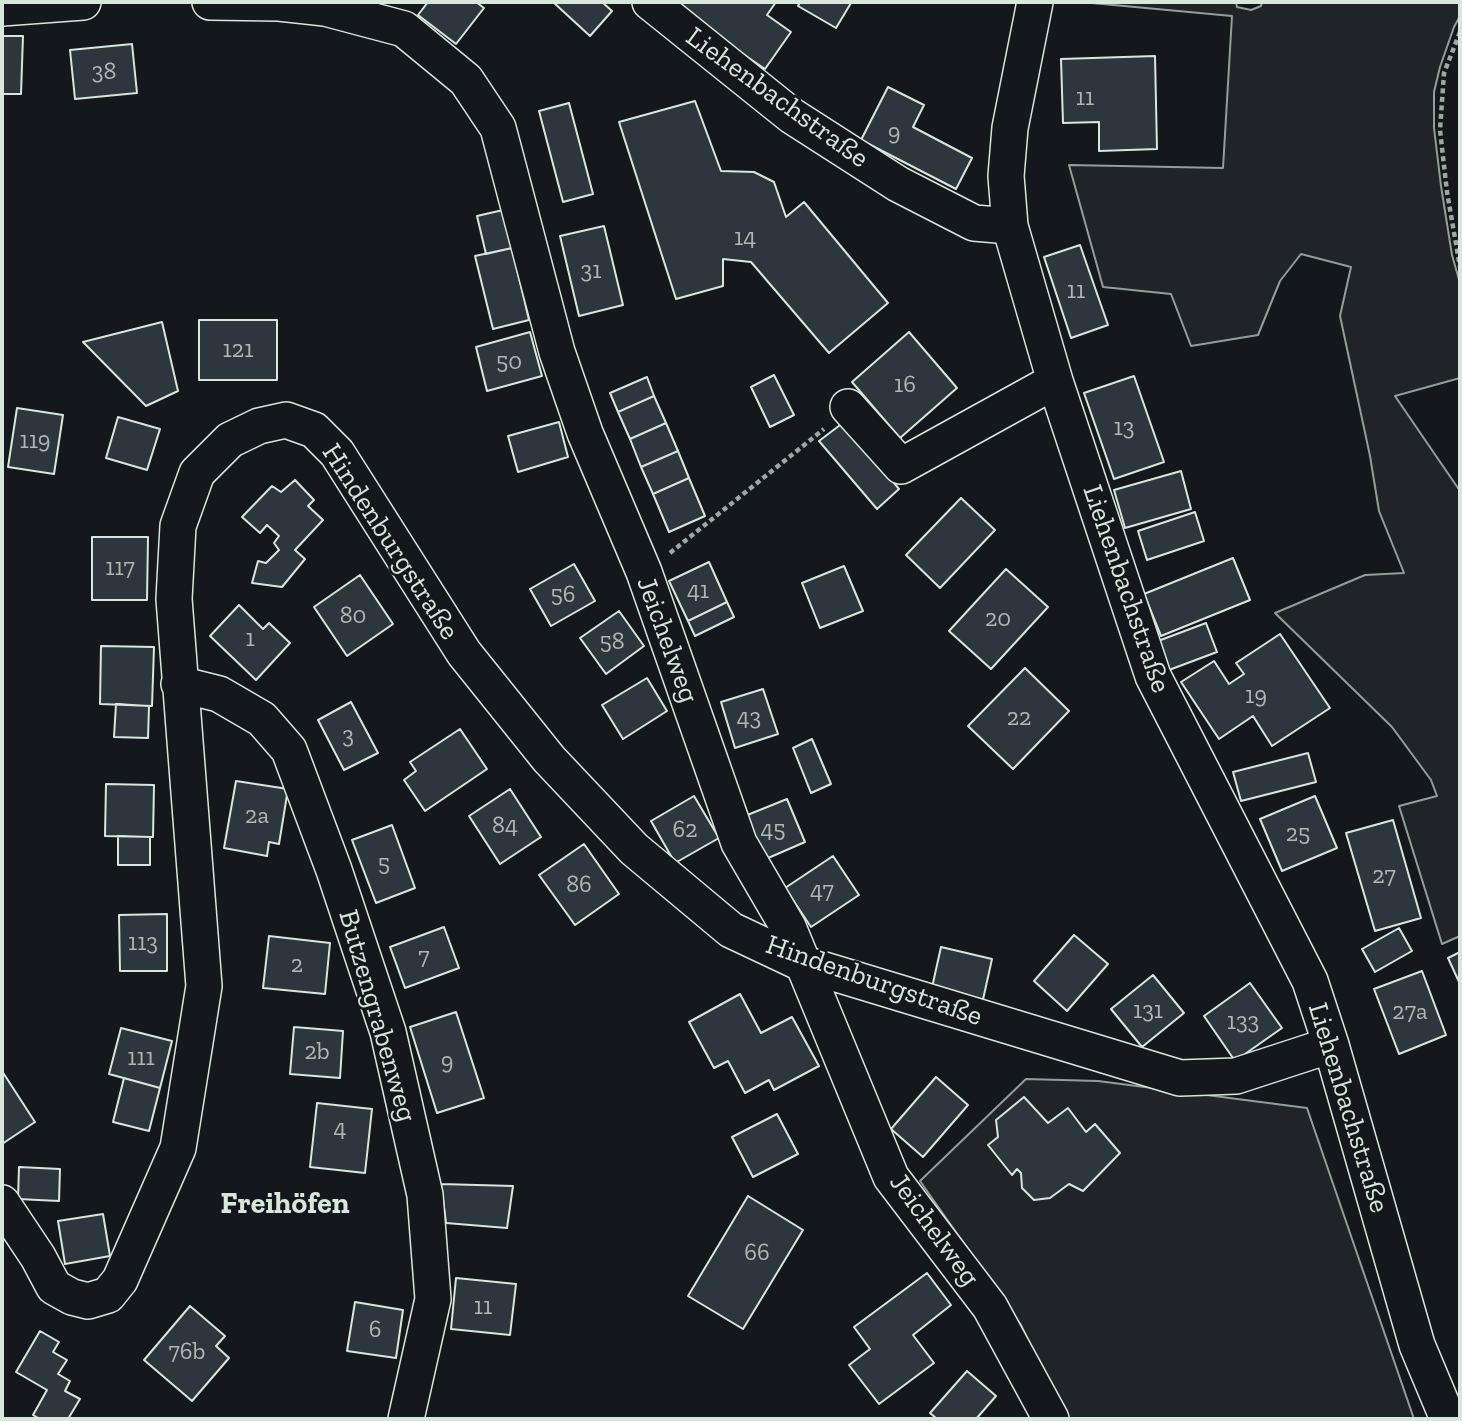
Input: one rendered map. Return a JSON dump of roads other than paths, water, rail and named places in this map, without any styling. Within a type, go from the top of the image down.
[{"type":"street","points":[[2,8],[83,2]]},
{"type":"street","name":"Jeichelweg","points":[[210,2],[279,3],[325,8],[404,29],[466,80],[498,128],[556,352],[585,433],[644,572],[739,843],[788,927],[891,1177],[990,1307],[1051,1419]]},
{"type":"street","name":"Liehenbachstraße","points":[[650,2],[792,116],[886,177],[974,223],[1010,226],[1055,381],[1153,676],[1310,981],[1417,1345],[1448,1419]]},
{"type":"street","points":[[1010,226],[1006,176],[1010,128],[1035,2]]},
{"type":"street","points":[[848,407],[901,466],[1055,381]]},
{"type":"street","name":"Hindenburgstraße","points":[[2,1203],[38,1257],[54,1287],[72,1297],[88,1301],[108,1295],[120,1280],[178,1148],[204,986],[174,599],[178,526],[197,473],[230,440],[259,426],[286,420],[314,430],[337,453],[464,653],[549,759],[634,849],[731,930],[801,963],[1180,1077],[1236,1076],[1331,1045]]},
{"type":"street","name":"Butzengrabenweg","points":[[179,684],[219,695],[262,719],[289,750],[334,870],[388,1032],[425,1195],[433,1299],[407,1419]]},
{"type":"district","name":"Freihöfen","points":[[285,1204]]}]
